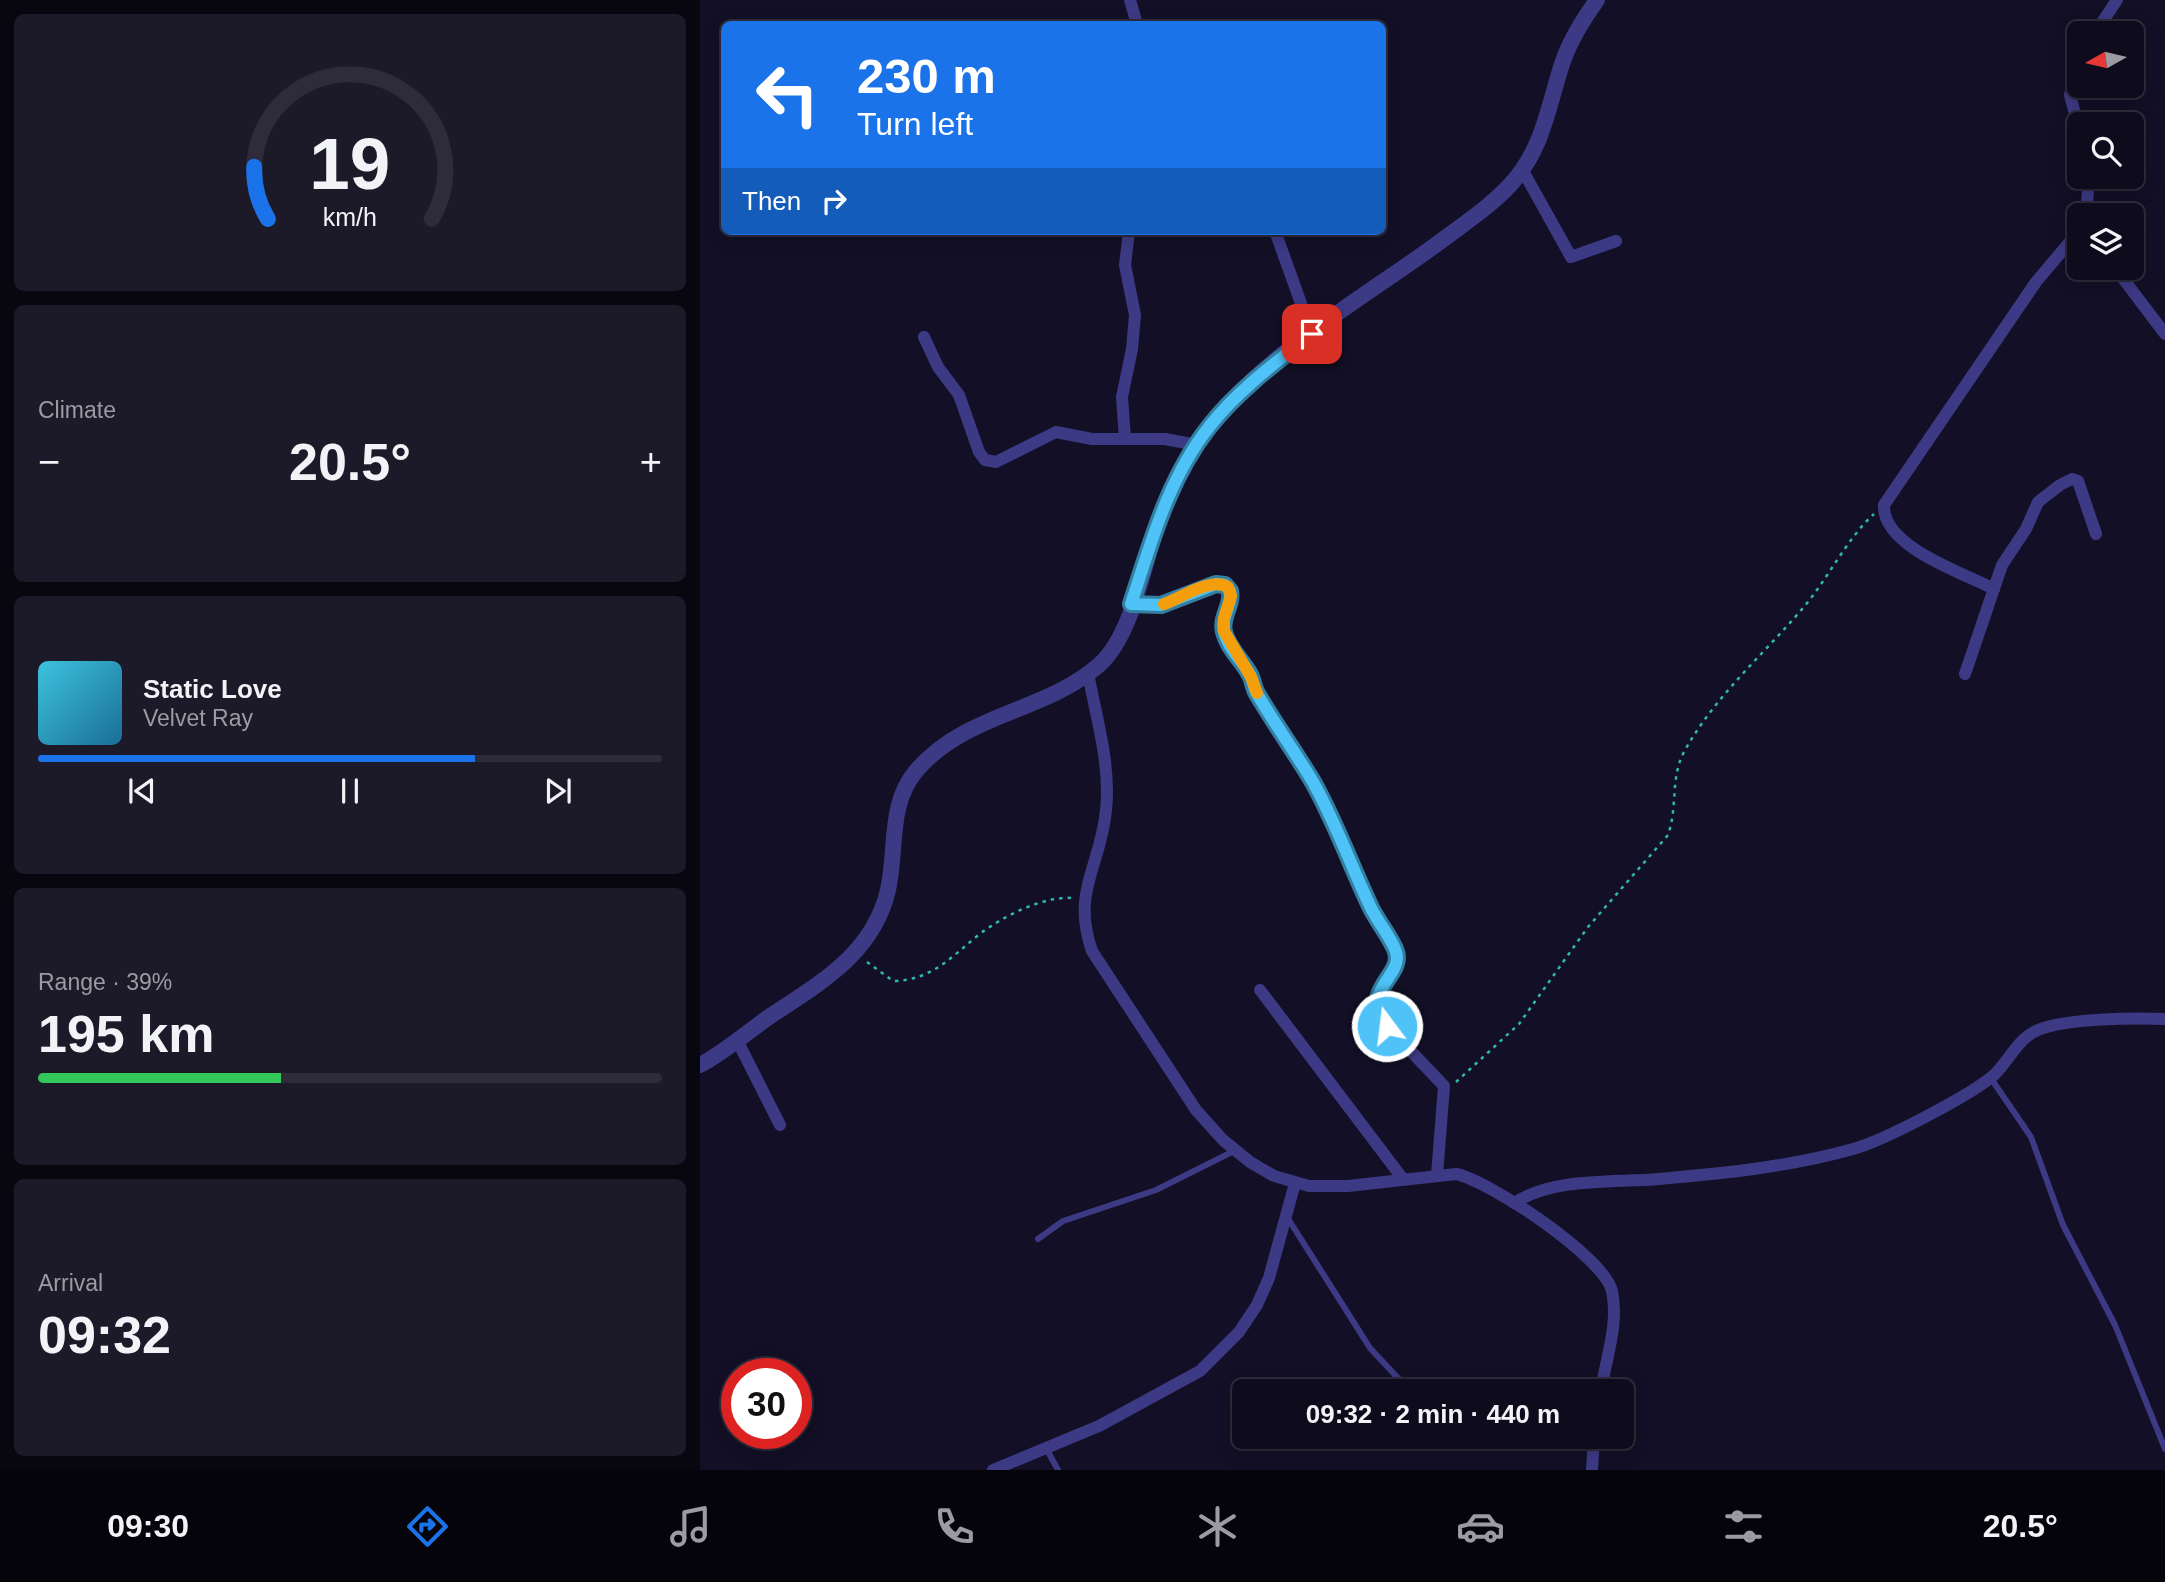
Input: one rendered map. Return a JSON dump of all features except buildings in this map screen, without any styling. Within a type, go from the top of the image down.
[{"type":"street","points":[[1129,0],[1135,21]]},
{"type":"street","points":[[700,1065],[832,974],[856,954],[880,917],[890,878],[898,808],[913,775],[946,742],[961,732],[1056,690],[1100,664],[1114,645],[1131,604],[1162,511],[1197,445],[1222,412],[1312,334],[1484,209],[1522,171],[1539,144],[1570,44],[1597,0]]},
{"type":"street","points":[[2103,21],[2117,0]]},
{"type":"street","points":[[1522,171],[1571,257],[1616,241]]},
{"type":"street","points":[[1125,439],[1122,397],[1135,324],[1134,301],[1125,265],[1129,235]]},
{"type":"street","points":[[1276,235],[1312,334]]},
{"type":"street","points":[[1994,589],[1907,544],[1888,522],[1884,505],[2036,282],[2067,245]]},
{"type":"street","points":[[2124,280],[2165,334]]},
{"type":"street","points":[[924,337],[938,367],[959,395],[979,452],[985,460],[996,462],[1056,432],[1092,439],[1165,439],[1197,445]]},
{"type":"street","points":[[1965,674],[2002,565],[2026,529],[2038,502],[2060,485],[2073,479],[2081,484],[2096,534]]},
{"type":"street","points":[[1131,604],[1155,606],[1211,585],[1221,584],[1228,587],[1231,596],[1223,624],[1226,638],[1251,677],[1255,691],[1280,733],[1312,781],[1339,832],[1371,909],[1397,953],[1397,963],[1379,991],[1377,1010],[1387,1026],[1441,1082],[1445,1092],[1437,1175]]},
{"type":"street","points":[[1088,673],[1104,761],[1107,809],[1084,898],[1084,925],[1092,951],[1196,1110],[1236,1150],[1274,1176],[1295,1183],[1348,1186],[1456,1174],[1471,1179],[1514,1203],[1593,1260],[1608,1278],[1615,1322],[1603,1379]]},
{"type":"street","points":[[1260,989],[1403,1179]]},
{"type":"street","points":[[1514,1203],[1528,1194],[1544,1190],[1605,1181],[1715,1174],[1819,1159],[1861,1147],[1892,1133],[1990,1077],[2022,1042],[2038,1030],[2123,1019],[2165,1019]]},
{"type":"street","points":[[737,1040],[780,1125]]},
{"type":"street","points":[[993,1470],[1099,1426],[1200,1371],[1239,1332],[1257,1305],[1269,1278],[1295,1183]]},
{"type":"street","points":[[1592,1470],[1593,1449]]},
{"type":"lane","points":[[1990,1077],[2031,1137],[2063,1225],[2115,1325],[2165,1449]]},
{"type":"lane","points":[[1038,1239],[1063,1221],[1156,1190],[1236,1150]]},
{"type":"lane","points":[[1286,1216],[1386,1366],[1398,1379]]},
{"type":"lane","points":[[1046,1448],[1058,1470]]},
{"type":"path","points":[[1445,1092],[1519,1024],[1588,928],[1668,835],[1674,817],[1677,768],[1702,724],[1737,680],[1804,607],[1866,522],[1884,505]]},
{"type":"path","points":[[856,954],[893,981],[921,976],[945,965],[985,930],[1005,919],[1048,901],[1084,898]]},
{"type":"slow traffic","points":[[1164,604],[1211,585],[1221,584],[1228,587],[1231,600],[1224,618],[1224,631],[1251,677],[1257,693]]},
{"type":"route","points":[[1312,334],[1249,386],[1207,429],[1182,468],[1162,511],[1131,604],[1161,605],[1211,585],[1221,584],[1228,587],[1231,600],[1223,624],[1226,638],[1251,677],[1255,691],[1280,733],[1312,781],[1339,832],[1371,909],[1397,953],[1397,963],[1382,984],[1377,1001],[1377,1010],[1387,1026]]}]
